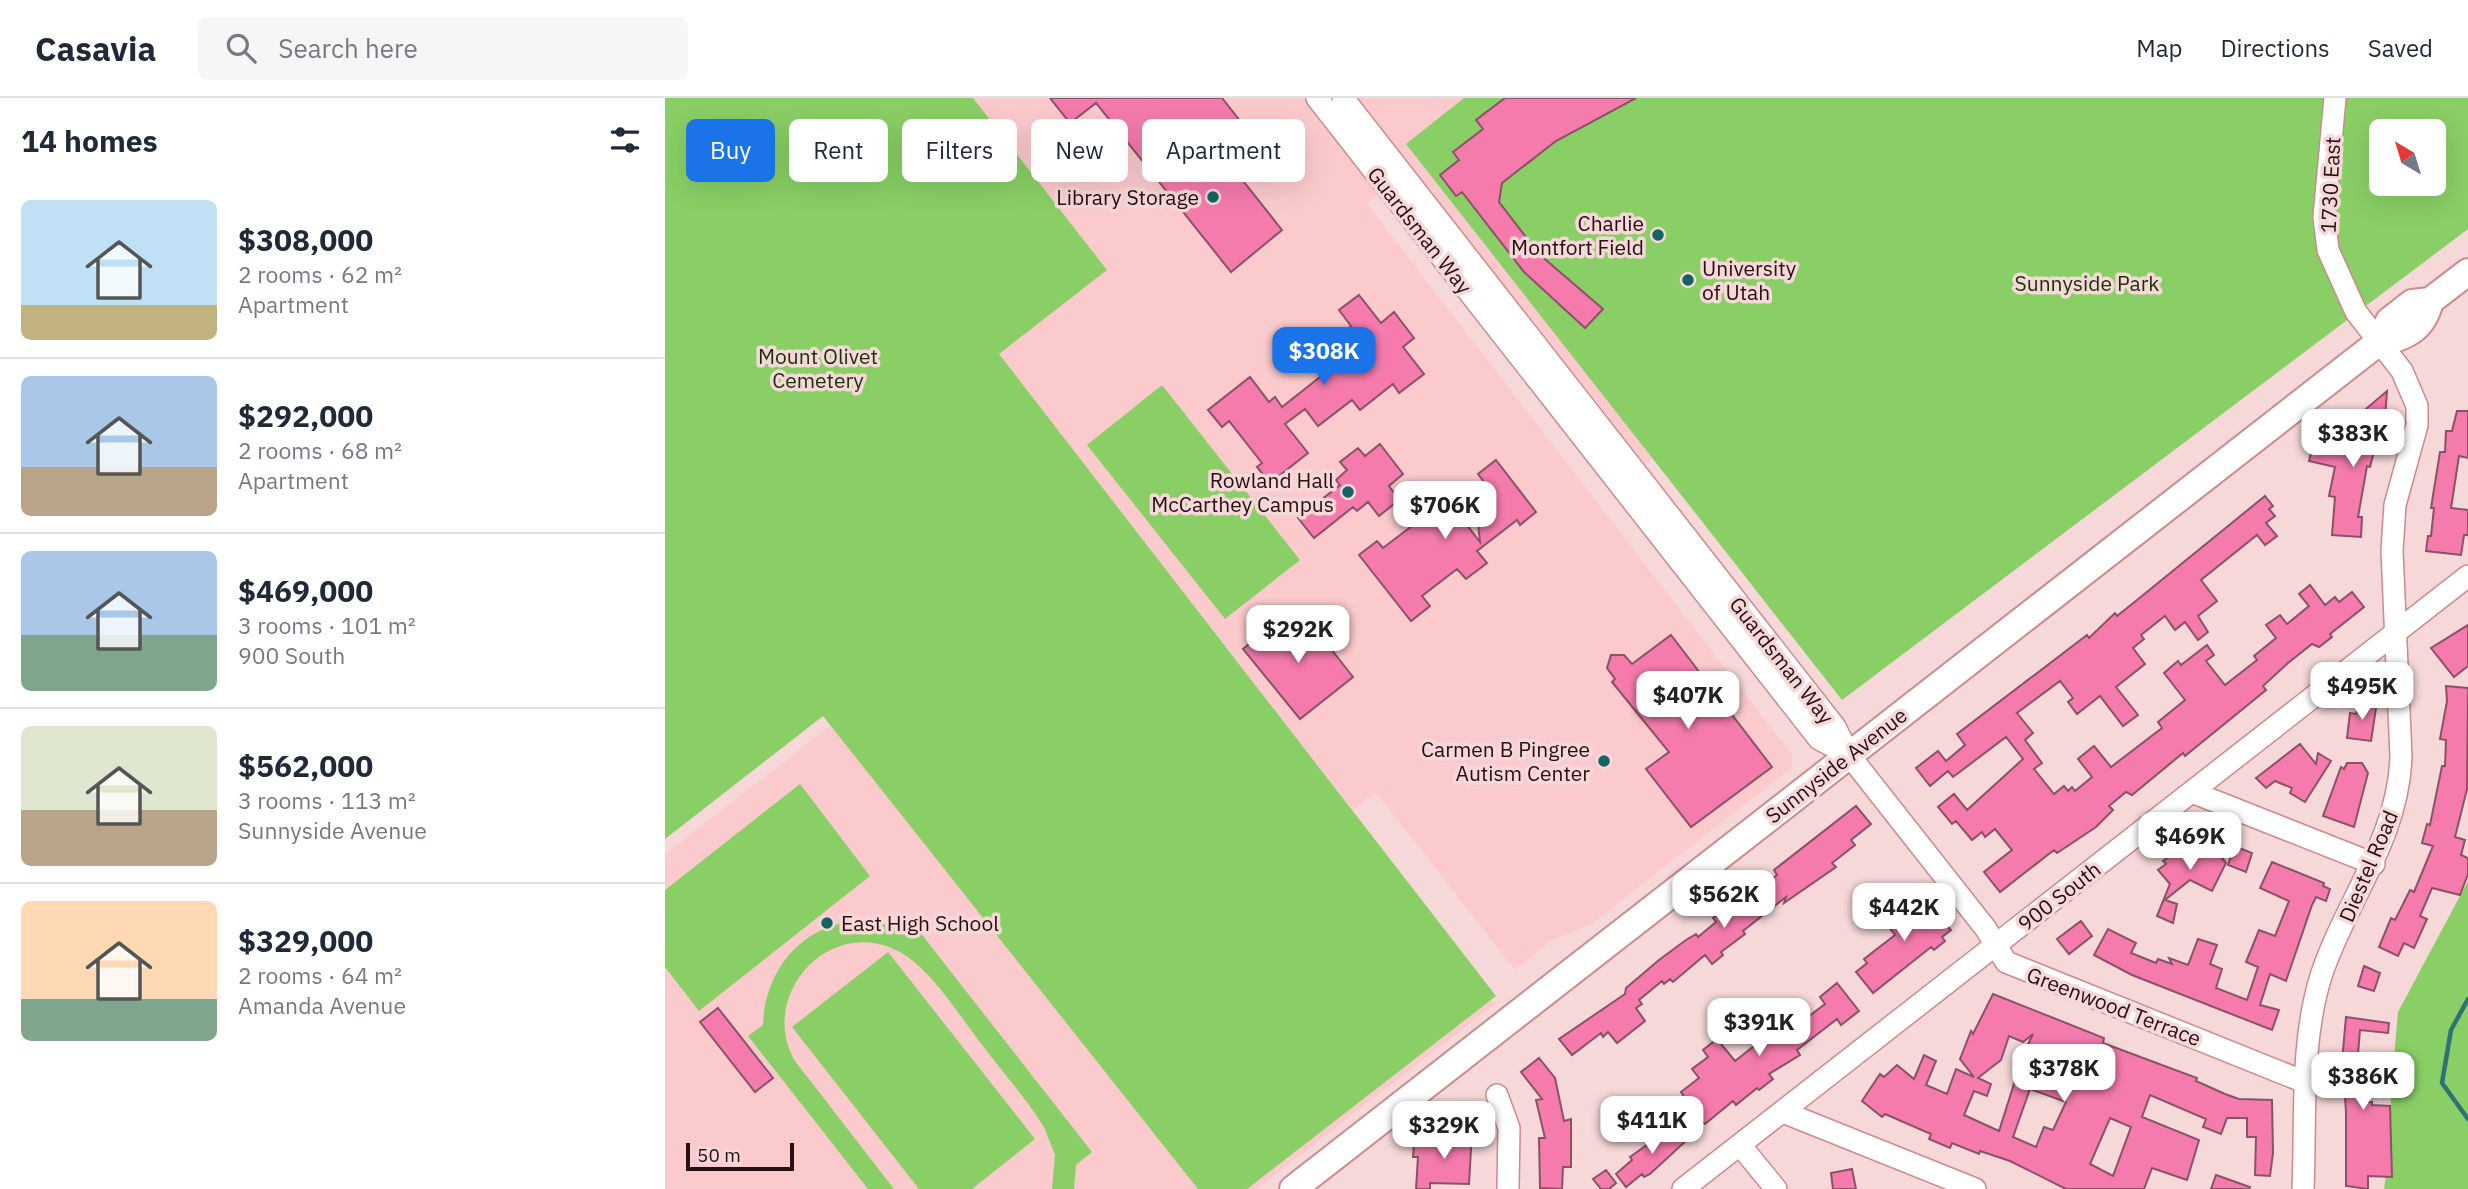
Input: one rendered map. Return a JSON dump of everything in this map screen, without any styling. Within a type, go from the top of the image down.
[{"type":"main road","name":"Sunnyside Avenue","points":[[1293,1189],[2379,342],[2389,321],[2399,313],[2412,303],[2430,301],[2468,272]]},
{"type":"street","name":"Guardsman Way","points":[[1317,98],[1819,739],[1849,755]]},
{"type":"street","name":"Guardsman Way","points":[[1343,98],[1835,727],[1849,755]]},
{"type":"street","name":"1730 East","points":[[2335,98],[2325,194],[2325,234],[2333,264],[2353,306],[2379,342]]},
{"type":"street","name":"Diestel Road","points":[[2303,1189],[2312,1012],[2322,976],[2374,864],[2391,819],[2400,775],[2397,632],[2392,551],[2395,505],[2418,415],[2407,379],[2379,342]]},
{"type":"street","name":"900 South","points":[[1683,1189],[2468,576]]},
{"type":"street","name":"Greenwood Terrace","points":[[1849,755],[1997,945],[2006,962],[2307,1083]]},
{"type":"street","points":[[2192,792],[2374,864]]},
{"type":"street","points":[[1497,1095],[1509,1128],[1508,1189]]},
{"type":"street","points":[[1783,1112],[1975,1189]]},
{"type":"street","points":[[1740,1145],[1776,1189]]},
{"type":"shaded area","points":[[799,98],[1782,98],[1842,305],[1645,464],[1412,168],[1367,204],[1792,755],[1792,767],[1590,925],[1550,941],[1515,970],[1376,792],[1353,810],[864,182],[888,182],[888,119],[815,119]]},
{"type":"shaded area","name":"East High School","points":[[834,723],[1308,783],[1495,1004],[1256,1189],[665,1189],[665,854]]},
{"type":"green space","name":"Mount Olivet Cemetery","points":[[665,98],[973,98],[989,119],[902,119],[902,182],[1017,182],[1017,154],[1031,172],[1031,182],[1038,182],[1107,270],[999,354],[1496,996],[1247,1189],[1198,1189],[823,716],[665,839]]},
{"type":"green space","name":"Sunnyside Park","points":[[1464,98],[2468,98],[2468,229],[1842,700],[1406,144]]},
{"type":"green space","points":[[1162,385],[1300,560],[1225,619],[1087,445]]},
{"type":"green space","points":[[800,784],[870,876],[699,1011],[665,967],[665,890]]},
{"type":"green space","points":[[2468,881],[2468,1189],[2384,1189],[2391,1143],[2391,1092],[2398,1012]]},
{"type":"green space","points":[[859,921],[889,925],[913,935],[919,931],[1092,1152],[1076,1165],[1074,1189],[1052,1189],[1055,1155],[1044,1127],[944,994],[910,959],[898,951],[872,943],[847,944],[825,953],[806,968],[793,988],[785,1011],[786,1036],[795,1061],[894,1189],[868,1189],[748,1036],[763,1025],[771,986],[790,954],[820,931]]},
{"type":"green space","points":[[888,952],[1035,1139],[972,1189],[919,1189],[792,1027]]},
{"type":"building","points":[[1050,98],[1222,98],[1239,119],[1142,119],[1142,161],[1128,143],[1128,119],[1109,119],[1096,103],[1075,119],[1067,119]]},
{"type":"building","points":[[1505,98],[1636,98],[1556,141],[1502,183],[1499,202],[1539,254],[1603,309],[1585,328],[1524,272],[1462,192],[1456,196],[1440,175],[1459,160],[1453,152],[1483,129],[1476,120]]},
{"type":"building","points":[[1159,182],[1244,182],[1282,230],[1231,272]]},
{"type":"building","points":[[1359,295],[1381,323],[1394,312],[1414,338],[1403,347],[1424,374],[1399,393],[1393,384],[1360,410],[1352,400],[1318,426],[1305,409],[1285,424],[1308,453],[1270,483],[1257,467],[1262,463],[1229,421],[1222,427],[1208,410],[1250,377],[1269,402],[1275,397],[1282,407],[1325,373],[1323,370],[1328,366],[1313,347],[1328,336],[1332,341],[1351,326],[1339,310]]},
{"type":"building","points":[[2387,391],[2384,433],[2379,432],[2370,467],[2367,466],[2358,517],[2362,517],[2361,537],[2332,535],[2335,497],[2329,496],[2335,467],[2309,461],[2313,445],[2347,453],[2350,441],[2354,442],[2358,420],[2353,420]]},
{"type":"building","points":[[2457,411],[2468,411],[2468,458],[2459,456],[2451,508],[2468,510],[2468,535],[2464,535],[2461,555],[2426,551],[2428,536],[2431,536],[2434,508],[2431,508],[2440,452],[2445,452],[2446,431],[2452,431]]},
{"type":"building","points":[[1380,444],[1403,474],[1389,486],[1399,500],[1379,516],[1368,502],[1357,511],[1353,507],[1314,538],[1298,518],[1340,485],[1336,480],[1347,470],[1340,462],[1358,448],[1365,456]]},
{"type":"building","points":[[1496,460],[1536,512],[1520,525],[1517,520],[1477,551],[1487,563],[1466,579],[1457,569],[1422,596],[1430,606],[1411,621],[1359,555],[1377,541],[1383,548],[1425,516],[1417,506],[1439,489],[1480,542],[1475,494],[1484,482],[1478,474]]},
{"type":"building","points":[[2265,496],[2273,506],[2269,509],[2275,516],[2266,523],[2277,536],[2265,545],[2257,535],[2201,580],[2217,601],[2198,616],[2208,632],[2198,640],[2185,622],[2175,630],[2165,616],[2141,635],[2144,639],[2133,648],[2145,664],[2116,687],[2138,715],[2123,726],[2100,696],[2077,714],[2068,702],[2073,698],[2060,681],[2017,713],[2033,733],[2025,740],[2042,763],[2034,769],[2054,794],[2064,786],[2068,791],[2072,787],[2075,791],[2092,777],[2078,759],[2094,746],[2111,767],[2162,728],[2158,722],[2185,700],[2164,673],[2178,661],[2181,665],[2207,645],[2214,655],[2206,661],[2225,685],[2257,660],[2254,656],[2276,638],[2266,625],[2280,615],[2287,624],[2309,606],[2299,594],[2310,585],[2325,605],[2335,597],[2339,602],[2352,592],[2364,607],[2330,634],[2332,637],[2319,647],[2312,644],[2288,663],[2263,686],[2266,690],[2185,756],[2183,753],[2132,795],[2126,792],[2109,806],[2113,810],[2096,827],[2057,853],[2054,850],[2000,892],[1984,872],[2012,850],[1995,829],[1985,837],[1982,832],[1972,840],[1956,821],[1952,824],[1938,807],[1954,794],[1967,810],[2023,759],[2006,737],[1953,777],[1948,771],[1930,786],[1916,768],[1938,751],[1946,761],[1965,745],[1957,734],[2087,635],[2089,638],[2115,613],[2117,616]]},
{"type":"building","points":[[1285,615],[1296,629],[1308,620],[1353,677],[1300,719],[1243,649]]},
{"type":"building","points":[[2468,625],[2468,666],[2454,677],[2431,648]]},
{"type":"building","points":[[1671,635],[1772,767],[1691,827],[1646,769],[1669,752],[1612,682],[1615,679],[1607,668],[1611,655],[1624,655],[1632,664]]},
{"type":"building","points":[[2446,686],[2468,688],[2467,789],[2455,837],[2465,840],[2461,855],[2468,858],[2468,874],[2460,895],[2432,888],[2420,916],[2427,919],[2414,948],[2404,943],[2398,956],[2379,947],[2391,918],[2395,920],[2410,890],[2414,892],[2433,846],[2422,843],[2427,824],[2430,825],[2442,766],[2445,766],[2446,740],[2440,739],[2447,701]]},
{"type":"building","points":[[2361,701],[2374,703],[2376,708],[2371,741],[2347,738],[2350,713],[2356,714]]},
{"type":"building","points":[[2300,744],[2316,764],[2318,753],[2331,761],[2305,802],[2290,793],[2292,788],[2275,781],[2266,788],[2256,778]]},
{"type":"building","points":[[2347,763],[2362,763],[2368,773],[2354,827],[2323,816],[2341,767],[2344,769]]},
{"type":"building","points":[[1856,806],[1871,824],[1851,840],[1855,845],[1832,863],[1836,867],[1784,903],[1786,897],[1743,931],[1745,934],[1721,952],[1723,955],[1712,964],[1705,955],[1673,982],[1670,979],[1664,984],[1662,981],[1639,1000],[1642,1004],[1636,1008],[1645,1021],[1617,1043],[1608,1032],[1603,1037],[1601,1033],[1572,1055],[1559,1039],[1625,994],[1626,988],[1686,940],[1696,934],[1698,937],[1716,922],[1713,918],[1745,893],[1748,896],[1756,892],[1777,875],[1774,870]]},
{"type":"building","points":[[2204,836],[2226,863],[2212,891],[2190,880],[2165,900],[2177,904],[2173,923],[2157,916],[2170,884],[2158,870],[2166,864],[2163,861]]},
{"type":"building","points":[[2234,846],[2252,853],[2246,872],[2228,865]]},
{"type":"building","points":[[2272,862],[2324,883],[2323,886],[2330,889],[2326,901],[2316,897],[2312,905],[2286,981],[2270,974],[2260,1005],[2279,1010],[2272,1030],[2132,975],[2094,955],[2108,929],[2136,943],[2131,953],[2156,963],[2158,959],[2172,964],[2169,958],[2188,965],[2198,939],[2217,945],[2210,964],[2222,969],[2216,988],[2247,1000],[2258,967],[2246,962],[2259,930],[2275,936],[2289,901],[2260,888]]},
{"type":"building","points":[[1920,894],[1951,930],[1942,937],[1945,941],[1934,950],[1931,947],[1873,993],[1856,972],[1867,963],[1864,959],[1895,935],[1885,922]]},
{"type":"building","points":[[2081,921],[2092,936],[2069,954],[2057,939]]},
{"type":"building","points":[[2364,966],[2380,973],[2374,991],[2358,986]]},
{"type":"building","points":[[1837,983],[1859,1011],[1841,1025],[1837,1019],[1797,1050],[1800,1055],[1769,1074],[1773,1079],[1759,1090],[1757,1088],[1736,1105],[1733,1101],[1705,1124],[1698,1119],[1681,1092],[1699,1078],[1692,1069],[1708,1057],[1703,1050],[1717,1039],[1735,1061],[1768,1035],[1765,1031],[1783,1017],[1792,1029],[1825,1004],[1820,997]]},
{"type":"building","points":[[1993,994],[2104,1038],[2103,1043],[2197,1078],[2196,1081],[2225,1094],[2239,1099],[2272,1100],[2273,1153],[2270,1176],[2255,1175],[2256,1137],[2247,1137],[2247,1118],[2227,1118],[2221,1134],[2203,1127],[2206,1119],[2150,1095],[2142,1117],[2199,1140],[2187,1180],[2152,1168],[2144,1189],[2066,1189],[2010,1161],[1980,1151],[1979,1154],[1952,1143],[1950,1148],[1929,1139],[1931,1134],[1885,1114],[1882,1117],[1862,1101],[1880,1074],[1884,1077],[1897,1065],[1914,1079],[1924,1055],[1936,1061],[1926,1085],[1947,1094],[1956,1069],[1974,1077],[1960,1059],[1971,1031],[1973,1034]],"holes":[[[2033,1034],[2028,1044],[2045,1051],[2036,1071],[2020,1065],[1999,1131],[1964,1115],[1974,1091],[1987,1096],[1991,1084],[1978,1078],[2001,1060],[2009,1036],[2023,1042]],[[2030,1089],[2066,1102],[2053,1130],[2044,1127],[2036,1147],[2013,1137]],[[2110,1118],[2131,1127],[2113,1176],[2090,1164]]]},
{"type":"building","points":[[1739,1007],[1749,1020],[1735,1030],[1725,1018]]},
{"type":"building","points":[[718,1008],[773,1078],[755,1092],[700,1022]]},
{"type":"building","points":[[2346,1017],[2389,1023],[2388,1033],[2360,1030],[2358,1054],[2360,1060],[2369,1060],[2366,1102],[2390,1106],[2392,1177],[2368,1176],[2368,1189],[2346,1186],[2345,1096],[2339,1095]]},
{"type":"building","points":[[1539,1058],[1555,1078],[1564,1121],[1571,1119],[1571,1167],[1563,1167],[1562,1189],[1540,1188],[1539,1138],[1545,1138],[1536,1100],[1542,1099],[1521,1072]]},
{"type":"building","points":[[1675,1125],[1687,1140],[1650,1174],[1644,1177],[1642,1174],[1626,1187],[1616,1174],[1632,1160],[1630,1157]]},
{"type":"building","points":[[1444,1132],[1472,1132],[1469,1184],[1430,1183],[1430,1189],[1416,1189],[1418,1157],[1413,1157],[1414,1143],[1444,1145]]},
{"type":"building","points":[[1852,1169],[1856,1189],[1833,1189],[1831,1173]]},
{"type":"building","points":[[1606,1170],[1616,1183],[1609,1189],[1601,1189],[1593,1179]]},
{"type":"building","points":[[2216,1175],[2250,1187],[2211,1189]]},
{"type":"waterway","points":[[2468,999],[2451,1030],[2442,1083],[2468,1119]]},
{"type":"place","name":"Library Storage","points":[[1213,197]]},
{"type":"place","name":"Charlie Montfort Field","points":[[1658,235]]},
{"type":"place","name":"University of Utah","points":[[1688,280]]},
{"type":"place","name":"Rowland Hall McCarthey Campus","points":[[1348,492]]},
{"type":"place","name":"Carmen B Pingree Autism Center","points":[[1604,761]]},
{"type":"place","name":"East High School","points":[[827,923]]}]
